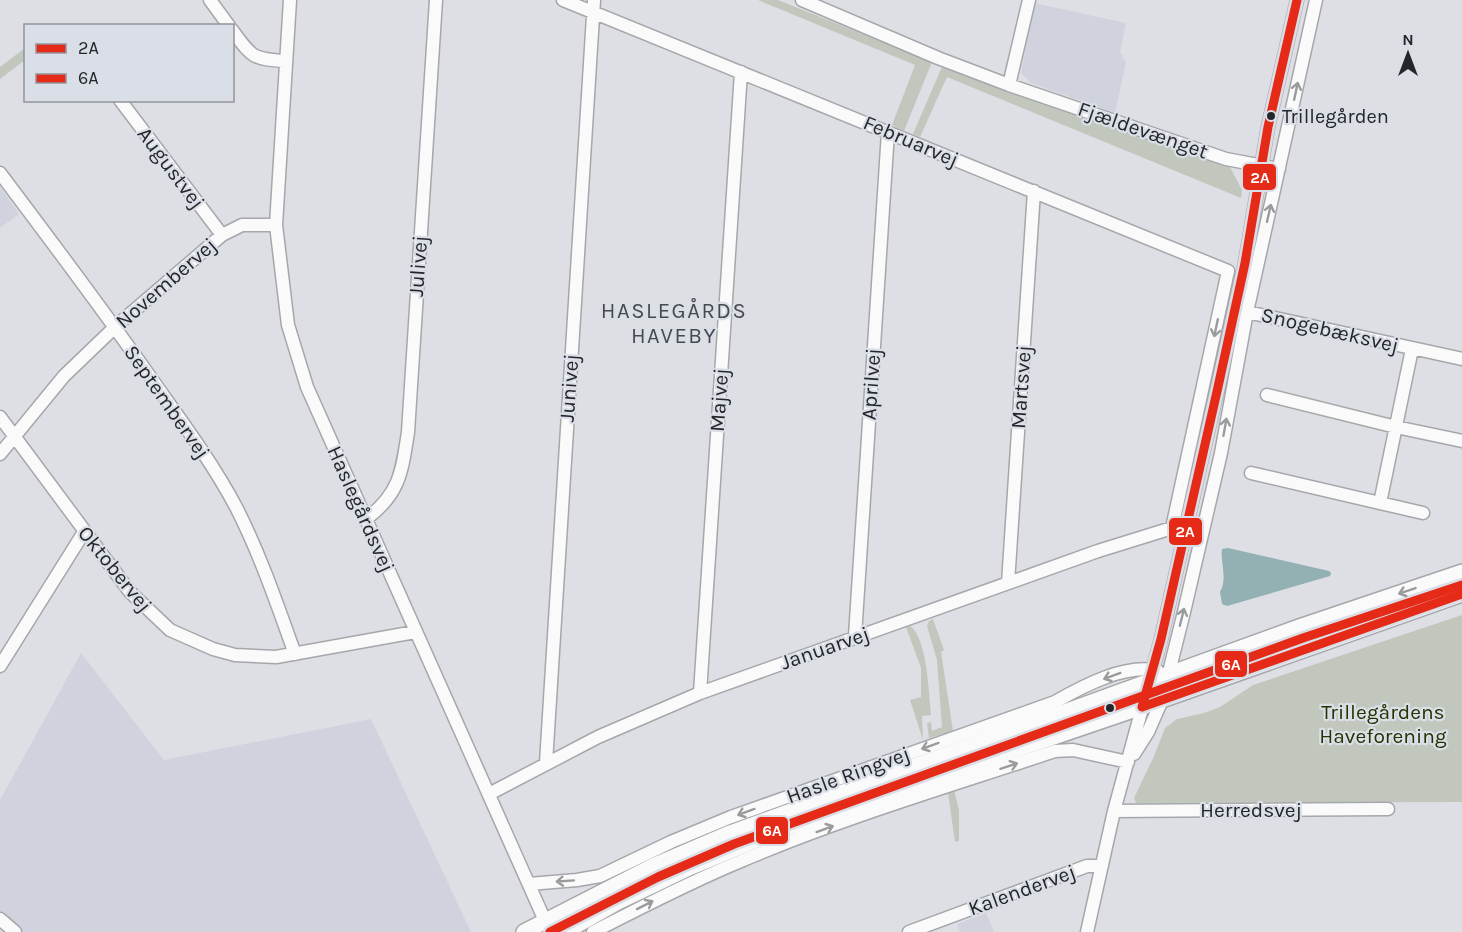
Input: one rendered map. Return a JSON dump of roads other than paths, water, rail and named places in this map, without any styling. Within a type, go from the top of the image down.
[{"type":"main road","name":"Hasle Ringvej","points":[[524,932],[548,926],[653,866],[721,837],[1151,675],[1168,674],[1462,572]]},
{"type":"main road","name":"Hasle Ringvej","points":[[565,932],[618,902],[681,872],[781,830],[1162,700],[1462,594]]},
{"type":"street","points":[[210,0],[228,24]]},
{"type":"street","name":"Haslegårdsvej","points":[[290,0],[276,225],[291,335],[307,387],[548,926]]},
{"type":"street","name":"Julivej","points":[[366,519],[388,500],[400,475],[404,457],[436,0]]},
{"type":"street","name":"Februarvej","points":[[563,0],[593,6],[741,72],[1228,271],[1172,528]]},
{"type":"street","name":"Fjældevænget","points":[[802,0],[938,58],[1009,85],[1226,159],[1279,169]]},
{"type":"street","points":[[1009,85],[1029,0]]},
{"type":"street","points":[[1088,932],[1114,811],[1151,675],[1243,274],[1261,166],[1297,0]]},
{"type":"street","points":[[1128,762],[1148,732],[1162,700],[1221,453],[1247,312],[1316,0]]},
{"type":"street","name":"Junivej","points":[[546,763],[593,6]]},
{"type":"street","points":[[234,32],[253,56],[265,60],[285,61]]},
{"type":"street","name":"Majvej","points":[[700,693],[741,72]]},
{"type":"street","name":"Augustvej","points":[[122,102],[222,235]]},
{"type":"street","name":"Aprilvej","points":[[855,636],[888,132]]},
{"type":"street","name":"Septembervej","points":[[0,172],[201,448],[235,506],[271,584],[295,654]]},
{"type":"street","name":"Martsvej","points":[[1008,583],[1034,191]]},
{"type":"street","name":"Novembervej","points":[[0,454],[64,376],[115,327],[222,235],[242,225],[276,225]]},
{"type":"street","name":"Snogebæksvej","points":[[1247,312],[1462,359]]},
{"type":"street","name":"Snogebæksvej","points":[[1380,503],[1412,349]]},
{"type":"street","points":[[1267,395],[1462,441]]},
{"type":"street","name":"Oktobervej","points":[[0,417],[130,592],[170,630],[213,649],[235,655],[276,657],[415,632]]},
{"type":"street","points":[[1251,473],[1423,513]]},
{"type":"street","name":"Januarvej","points":[[489,794],[598,736],[700,693],[1098,551],[1172,528]]},
{"type":"street","points":[[0,666],[84,531]]},
{"type":"street","name":"Hasle Ringvej","points":[[529,884],[600,876],[661,846],[732,817],[1055,702],[1078,688],[1126,671],[1146,668],[1151,675]]},
{"type":"street","name":"Hasle Ringvej","points":[[593,932],[655,900],[742,860],[858,817],[1054,751],[1073,750],[1128,762]]},
{"type":"street","name":"Herredsvej","points":[[1114,811],[1388,809]]},
{"type":"street","name":"Kalendervej","points":[[909,932],[1087,866],[1102,866]]},
{"type":"street","points":[[0,919],[15,932]]},
{"type":"water","points":[[1228,548],[1331,573],[1330,576],[1227,606],[1222,604],[1220,592],[1224,576],[1222,549]]},
{"type":"place","name":"Trillegården","points":[[1271,116]]},
{"type":"district","name":"HASLEGÅRDS HAVEBY","points":[[674,324]]},
{"type":"park label","name":"Trillegårdens Haveforening","points":[[1383,724]]}]
